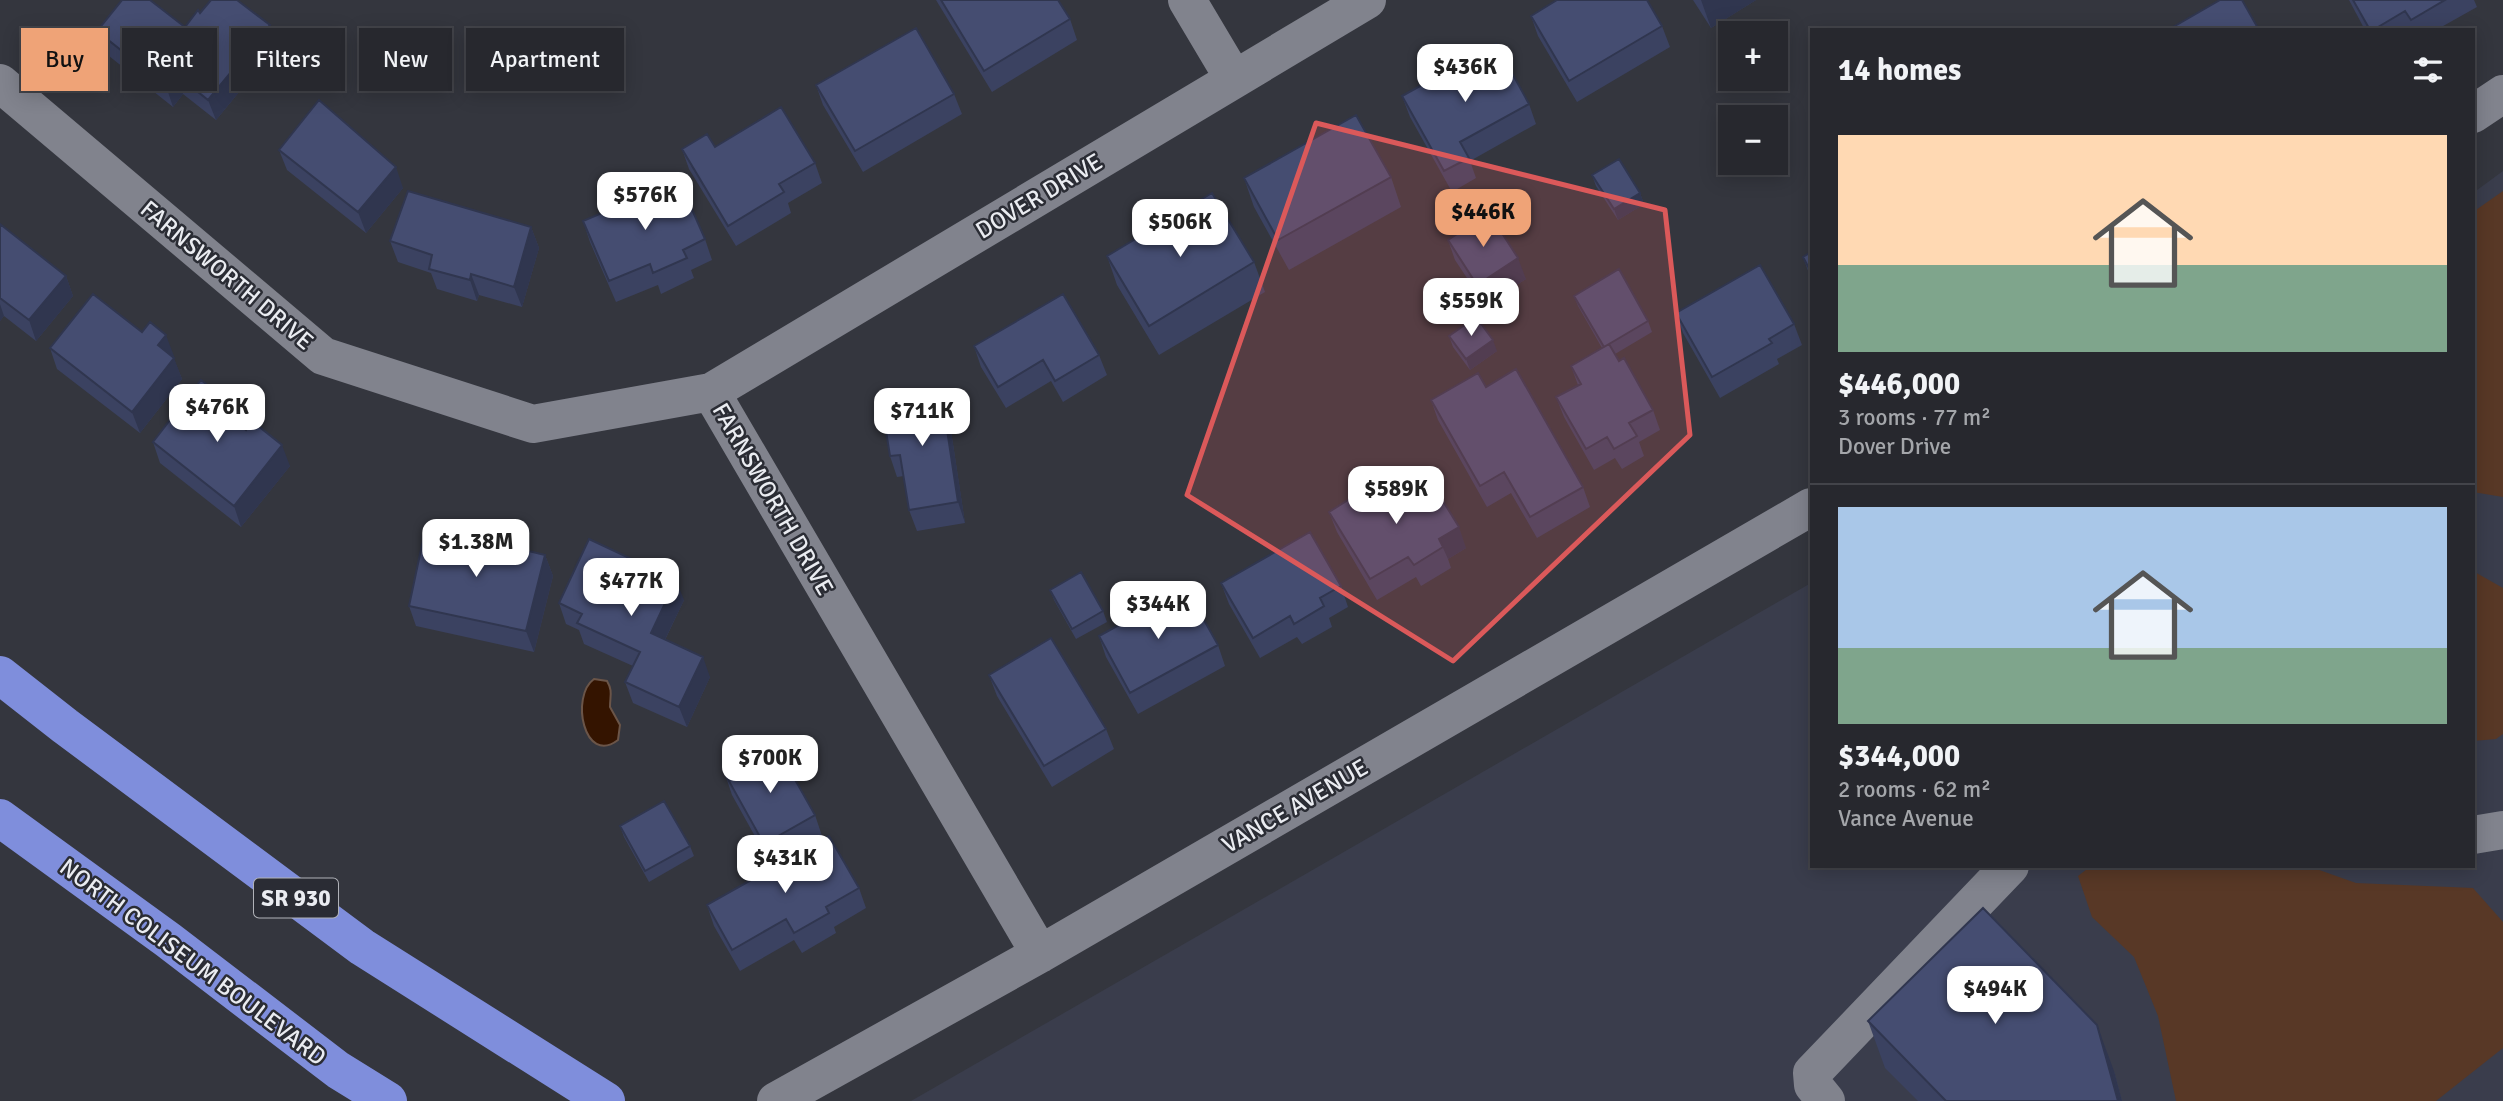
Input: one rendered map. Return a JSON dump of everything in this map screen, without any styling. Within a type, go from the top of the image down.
[{"type":"highway","name":"SR 930","points":[[0,675],[362,947],[606,1101]]},
{"type":"highway","name":"NORTH COLISEUM BOULEVARD","points":[[0,818],[168,940],[338,1070],[388,1101]]},
{"type":"street","points":[[1187,0],[1234,79]]},
{"type":"street","name":"DOVER DRIVE","points":[[711,392],[1367,0]]},
{"type":"street","name":"FARNSWORTH DRIVE","points":[[0,83],[323,356],[533,424],[711,392],[1040,954]]},
{"type":"street","points":[[2475,113],[2503,94]]},
{"type":"street","name":"VANCE AVENUE","points":[[776,1101],[1040,954],[1810,508]]},
{"type":"street","points":[[2475,835],[2503,830]]},
{"type":"street","points":[[1826,1101],[1813,1085],[1812,1073],[2008,868]]},
{"type":"highlighted area","points":[[1316,123],[1665,210],[1690,435],[1453,661],[1187,495]]},
{"type":"shaded area","points":[[2503,171],[2503,1101],[911,1101],[1810,584],[1810,868],[2475,868],[2475,192]]},
{"type":"shaded area","points":[[2503,191],[2503,497],[2475,492],[2475,211]]},
{"type":"shaded area","points":[[2475,572],[2503,588],[2503,734],[2496,739],[2475,741]]},
{"type":"shaded area","points":[[594,679],[607,681],[611,691],[610,707],[620,725],[618,740],[606,746],[597,744],[589,737],[584,726],[583,699]]},
{"type":"shaded area","points":[[2088,868],[2314,868],[2356,883],[2473,888],[2503,922],[2503,1048],[2436,1101],[2176,1101],[2158,1016],[2134,957],[2092,917],[2078,876]]},
{"type":"building","points":[[122,0],[150,0],[185,27],[198,10],[200,13],[211,0],[237,0],[270,25],[268,28],[231,28],[231,72],[217,89],[217,28],[122,28],[122,51],[108,40],[108,28],[99,28]]},
{"type":"building","points":[[941,0],[1058,0],[1070,19],[984,71]]},
{"type":"building","points":[[1557,0],[1647,0],[1662,26],[1569,81],[1531,16]]},
{"type":"building","points":[[2220,0],[2242,0],[2258,28],[2171,28]]},
{"type":"building","points":[[2353,0],[2445,0],[2411,20],[2405,11],[2376,28],[2369,28]]},
{"type":"building","points":[[916,28],[954,94],[855,151],[816,85]]},
{"type":"building","points":[[1496,44],[1529,104],[1460,142],[1469,158],[1444,171],[1402,96]]},
{"type":"building","points":[[197,91],[215,91],[208,100]]},
{"type":"building","points":[[319,100],[396,167],[358,212],[279,150]]},
{"type":"building","points":[[781,107],[815,163],[779,184],[784,192],[728,226],[682,149],[707,134],[715,147]]},
{"type":"building","points":[[1356,115],[1391,177],[1278,240],[1244,178]]},
{"type":"building","points":[[1619,159],[1640,193],[1614,209],[1592,175]]},
{"type":"building","points":[[679,180],[705,239],[683,250],[687,258],[653,273],[650,264],[609,281],[583,221]]},
{"type":"building","points":[[408,191],[531,227],[514,287],[471,274],[470,280],[429,269],[432,255],[390,241]]},
{"type":"building","points":[[1212,193],[1254,262],[1149,326],[1107,256]]},
{"type":"building","points":[[1489,213],[1518,258],[1477,285],[1448,240]]},
{"type":"building","points":[[0,224],[66,276],[29,320],[0,298]]},
{"type":"building","points":[[1810,253],[1810,270],[1803,257]]},
{"type":"building","points":[[1760,265],[1794,324],[1769,339],[1772,343],[1712,377],[1676,313]]},
{"type":"building","points":[[1619,269],[1648,321],[1604,347],[1574,296]]},
{"type":"building","points":[[93,294],[142,332],[150,322],[166,335],[158,345],[174,358],[132,412],[50,348]]},
{"type":"building","points":[[1063,294],[1099,355],[1055,381],[1043,360],[998,387],[974,346]]},
{"type":"building","points":[[1476,317],[1493,340],[1466,359],[1449,336]]},
{"type":"building","points":[[1609,344],[1619,361],[1624,358],[1653,410],[1629,423],[1637,436],[1614,449],[1607,437],[1586,449],[1556,397],[1581,384],[1571,366]]},
{"type":"building","points":[[1516,369],[1583,487],[1530,517],[1504,472],[1480,486],[1431,400],[1478,373],[1486,387]]},
{"type":"building","points":[[201,380],[229,402],[222,411],[246,430],[252,421],[282,445],[234,506],[153,442]]},
{"type":"building","points":[[941,390],[958,502],[909,510],[900,455],[890,456],[881,400]]},
{"type":"building","points":[[1425,472],[1459,527],[1439,539],[1443,547],[1414,565],[1408,557],[1370,579],[1329,512],[1359,493],[1367,507]]},
{"type":"building","points":[[426,526],[545,555],[526,631],[409,606]]},
{"type":"building","points":[[1310,532],[1341,586],[1320,598],[1324,606],[1294,624],[1290,616],[1253,638],[1221,583]]},
{"type":"building","points":[[589,539],[676,580],[651,633],[703,657],[679,707],[625,682],[640,652],[577,623],[582,614],[559,603]]},
{"type":"building","points":[[1081,572],[1103,611],[1072,629],[1050,590]]},
{"type":"building","points":[[1186,588],[1218,645],[1130,693],[1099,636]]},
{"type":"building","points":[[1051,638],[1106,729],[1044,766],[989,675]]},
{"type":"building","points":[[776,746],[815,815],[764,844],[725,774]]},
{"type":"building","points":[[664,801],[690,846],[645,871],[620,826]]},
{"type":"building","points":[[829,836],[859,888],[826,907],[829,913],[794,933],[786,919],[732,950],[707,905]]},
{"type":"building","points":[[1983,908],[2097,1025],[2118,1101],[1946,1101],[1868,1021]]}]
